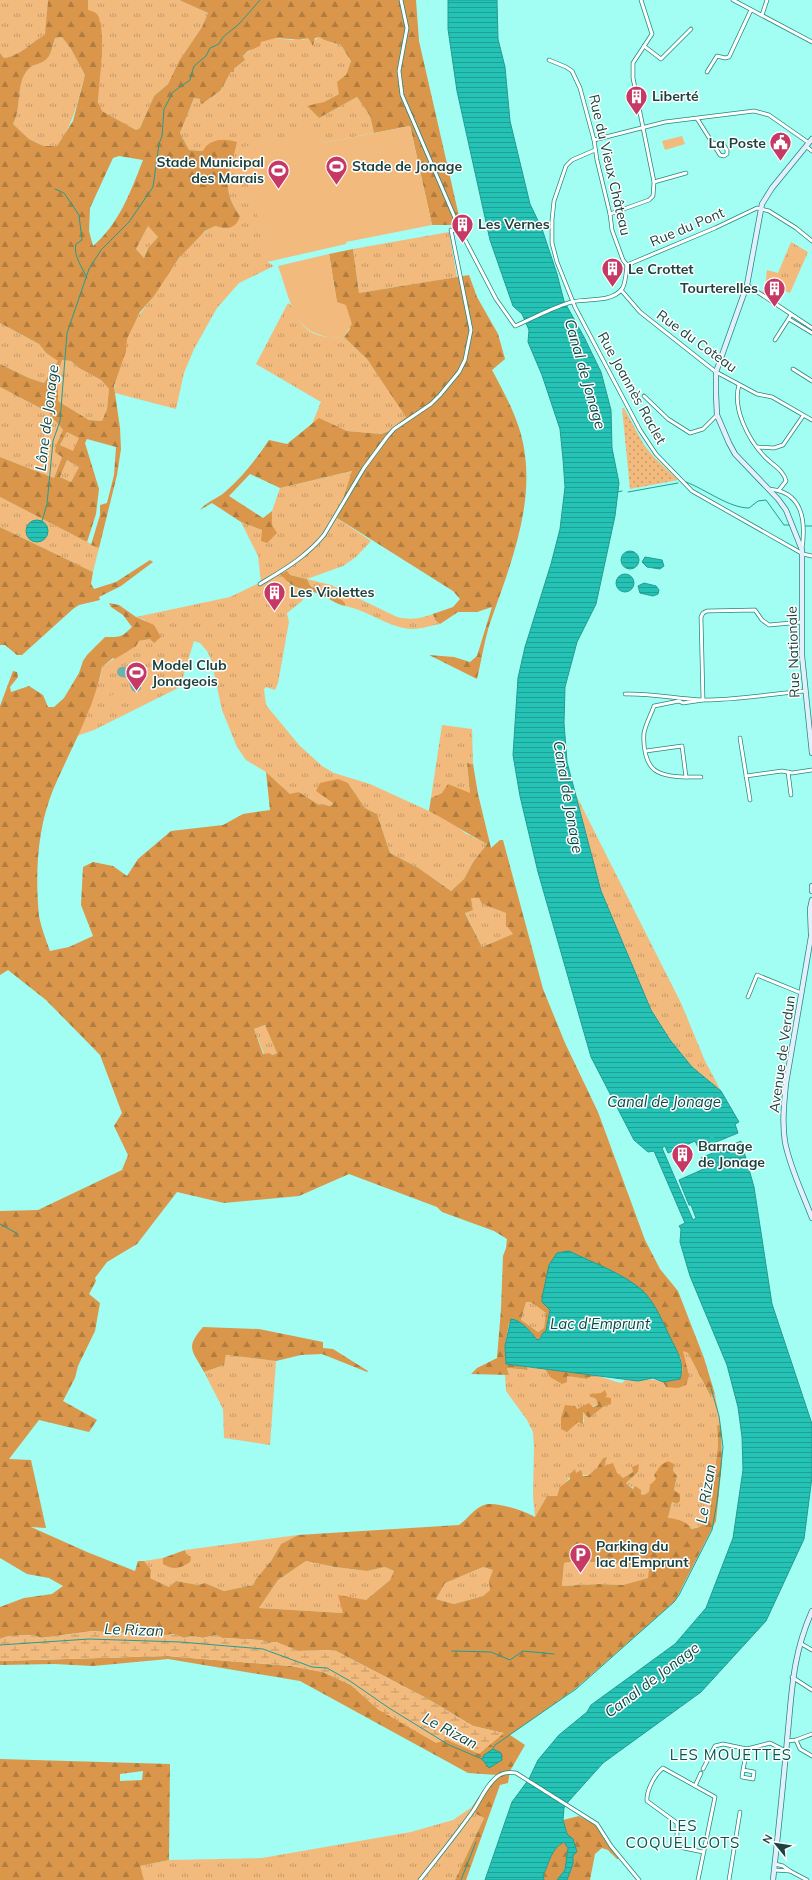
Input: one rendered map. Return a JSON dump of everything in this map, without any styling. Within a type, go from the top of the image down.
[{"type":"main road","name":"Rue Nationale","points":[[809,143],[772,188],[760,209],[747,285],[716,372],[717,415],[722,429],[735,454],[786,510],[802,552],[802,656],[804,691],[810,728],[812,753]]},
{"type":"main road","points":[[812,886],[812,891]]},
{"type":"main road","name":"Avenue de Verdun","points":[[812,900],[810,909],[811,933],[786,1083],[784,1130],[789,1155],[812,1218]]},
{"type":"main road","points":[[773,1880],[792,1677],[800,1643],[812,1610]]},
{"type":"street","points":[[401,0],[407,28],[399,71],[401,89],[460,232],[496,299],[515,326],[572,302],[613,296],[621,290],[624,285],[627,265]]},
{"type":"street","points":[[610,214],[649,200],[654,196],[654,182],[632,78],[633,63],[652,34],[641,0]]},
{"type":"street","points":[[733,0],[812,42]]},
{"type":"street","points":[[762,15],[767,0]]},
{"type":"street","points":[[707,72],[717,56],[725,58],[729,56],[751,10]]},
{"type":"street","points":[[644,46],[661,59],[691,29]]},
{"type":"street","name":"Rue du Vieux Château","points":[[548,60],[572,71],[580,88],[594,140],[612,230],[623,260],[627,265]]},
{"type":"street","points":[[594,140],[643,127],[754,111],[769,115],[809,143],[812,151]]},
{"type":"street","points":[[697,119],[712,143],[722,156],[727,154],[727,150],[723,144],[712,143]]},
{"type":"street","name":"Rue Joannès Raclet","points":[[596,150],[589,151],[572,160],[566,166],[554,201],[552,243],[557,262],[572,302],[640,430],[656,454],[692,491],[802,552],[812,556]]},
{"type":"street","points":[[654,182],[686,173]]},
{"type":"street","name":"Rue du Pont","points":[[627,265],[715,228],[755,209],[760,209]]},
{"type":"street","points":[[760,209],[769,211],[796,228],[812,241]]},
{"type":"street","points":[[260,584],[292,565],[317,543],[324,535],[364,468],[387,437],[405,420],[431,404],[459,372],[465,360],[471,330],[451,230],[460,232]]},
{"type":"street","points":[[747,285],[812,328]]},
{"type":"street","name":"Rue du Coteau","points":[[621,290],[640,312],[716,372],[757,394],[772,397],[812,420]]},
{"type":"street","points":[[775,340],[791,315]]},
{"type":"street","points":[[789,319],[812,333]]},
{"type":"street","points":[[792,369],[812,381]]},
{"type":"street","points":[[739,385],[736,393],[742,420],[762,455],[785,475],[786,481],[779,490],[768,489]]},
{"type":"street","points":[[644,396],[668,419],[690,433],[703,429],[717,415]]},
{"type":"street","points":[[757,447],[774,448],[783,445],[804,416]]},
{"type":"street","name":"Rue Nationale","points":[[779,490],[798,504],[801,510],[804,534],[802,552]]},
{"type":"street","points":[[703,700],[701,617],[703,613],[707,611],[755,610],[762,620],[769,625],[802,622]]},
{"type":"street","points":[[701,777],[663,774],[657,772],[649,763],[644,733],[654,706],[678,701],[683,703],[804,691]]},
{"type":"street","points":[[625,694],[645,694],[703,700]]},
{"type":"street","points":[[740,738],[750,800]]},
{"type":"street","points":[[646,750],[682,746],[686,777]]},
{"type":"street","points":[[746,776],[782,771],[812,770]]},
{"type":"street","points":[[788,772],[791,795]]},
{"type":"street","points":[[748,997],[757,975],[801,992]]},
{"type":"street","points":[[800,1643],[812,1650]]},
{"type":"street","points":[[792,1677],[812,1690]]},
{"type":"street","points":[[787,1740],[796,1740],[812,1734]]},
{"type":"street","points":[[796,1740],[800,1749],[812,1756]]},
{"type":"street","points":[[695,1786],[715,1746],[723,1744],[747,1749],[770,1743],[786,1752]]},
{"type":"street","points":[[743,1770],[747,1749]]},
{"type":"street","points":[[698,1880],[704,1852],[715,1797],[663,1768],[658,1772],[647,1796],[647,1801],[677,1823],[677,1841],[679,1846],[704,1852]]},
{"type":"street","points":[[420,1880],[472,1811],[489,1784],[498,1776],[512,1772],[597,1824],[611,1846],[639,1880]]},
{"type":"street","points":[[729,1880],[740,1812]]},
{"type":"street","points":[[775,1864],[783,1866],[807,1880]]},
{"type":"street","points":[[774,1870],[790,1871]]},
{"type":"green space","points":[[0,0],[48,0],[46,35],[16,55],[4,58],[0,53]]},
{"type":"green space","points":[[48,0],[88,0],[88,10],[98,15],[102,37],[102,60],[98,102],[102,111],[136,130],[140,128],[154,96],[168,84],[179,61],[202,27],[208,13],[179,0],[416,0],[419,41],[461,225],[432,225],[410,126],[374,133],[370,116],[357,97],[319,118],[307,106],[324,102],[339,94],[337,82],[346,75],[351,61],[341,45],[324,40],[320,37],[315,38],[313,46],[308,38],[276,38],[261,42],[260,46],[248,51],[243,56],[245,60],[234,69],[234,72],[231,72],[220,91],[202,104],[200,103],[200,99],[194,98],[180,133],[189,150],[203,151],[213,141],[218,140],[237,142],[229,172],[228,188],[234,206],[240,216],[236,224],[233,226],[223,228],[215,226],[205,231],[179,258],[154,296],[140,312],[127,339],[126,351],[114,386],[120,428],[121,449],[117,475],[99,548],[91,545],[100,515],[100,505],[107,503],[114,475],[116,447],[87,439],[85,443],[99,489],[96,514],[87,542],[0,497],[0,457],[54,478],[62,457],[55,452],[56,445],[63,430],[48,411],[0,387],[0,364],[29,378],[44,383],[58,361],[46,353],[39,344],[0,323],[0,53],[4,58],[16,55],[45,35]],"holes":[[[62,37],[71,49],[85,75],[73,121],[57,146],[44,146],[29,139],[13,124],[18,109],[21,85],[26,71],[32,66],[46,60],[52,49],[55,38]],[[119,156],[143,160],[129,195],[117,217],[110,228],[93,246],[89,231],[90,208],[113,158]],[[148,226],[158,237],[148,248],[144,258],[136,249]],[[62,360],[71,361],[79,368],[101,380],[109,389],[107,409],[102,421],[89,420],[58,401],[58,374]],[[67,432],[79,438],[73,451],[60,445]],[[67,460],[79,467],[71,482],[60,477]]]},
{"type":"green space","points":[[88,0],[179,0],[208,13],[202,27],[179,61],[168,84],[154,96],[140,128],[136,130],[102,111],[99,107],[87,8]]},
{"type":"green space","points":[[320,36],[324,40],[341,45],[351,61],[339,94],[324,102],[308,107],[319,118],[357,97],[370,116],[374,133],[323,143],[319,129],[267,262],[274,266],[239,283],[217,308],[194,349],[184,373],[176,409],[115,393],[116,381],[123,358],[126,340],[129,331],[139,315],[180,257],[196,239],[215,226],[222,228],[240,216],[231,201],[228,188],[229,174],[233,158],[203,151],[189,150],[180,133],[194,98],[200,99],[202,104],[220,91],[231,72],[245,60],[243,56],[260,42],[275,38],[292,40],[298,38],[303,40],[308,38],[311,43]]},
{"type":"green space","points":[[62,37],[71,49],[85,75],[71,121],[63,137],[57,146],[44,146],[29,139],[13,124],[18,109],[21,85],[26,71],[32,66],[46,59],[52,49],[55,38]]},
{"type":"green space","name":"Stade de Jonage","points":[[410,126],[432,225],[346,242],[346,244],[267,262],[243,147],[320,129],[323,143]]},
{"type":"green space","points":[[682,136],[685,144],[665,150],[662,141]]},
{"type":"green space","points":[[148,226],[158,237],[148,248],[144,258],[136,249]]},
{"type":"green space","points":[[449,232],[457,277],[359,293],[353,249]]},
{"type":"green space","points":[[791,242],[808,252],[790,293],[779,289],[772,301],[762,293],[765,287],[767,270],[778,273]]},
{"type":"green space","points":[[353,249],[359,293],[469,275],[477,297],[498,334],[505,359],[492,370],[510,405],[521,433],[526,466],[526,490],[518,536],[505,582],[489,626],[477,679],[429,655],[454,657],[470,662],[477,656],[492,607],[477,612],[458,612],[440,624],[435,620],[433,614],[453,607],[460,599],[453,591],[337,518],[352,471],[280,488],[250,474],[229,496],[263,518],[272,511],[272,525],[277,533],[267,543],[261,541],[262,530],[241,522],[212,503],[200,510],[206,504],[225,492],[238,480],[269,440],[287,444],[319,418],[347,431],[381,434],[389,431],[406,417],[367,359],[344,337],[350,329],[337,303],[329,254]]},
{"type":"green space","points":[[329,254],[337,302],[346,305],[352,324],[344,337],[327,337],[315,333],[305,326],[292,306],[278,266]]},
{"type":"green space","points":[[288,303],[294,309],[300,321],[309,330],[325,337],[344,337],[367,359],[407,417],[389,431],[381,434],[347,431],[319,419],[312,424],[321,402],[256,364]]},
{"type":"green space","points":[[0,323],[39,344],[46,353],[59,361],[44,383],[29,378],[0,364]]},
{"type":"green space","points":[[62,360],[71,361],[79,368],[101,380],[109,389],[107,409],[102,421],[89,420],[58,401],[58,374]]},
{"type":"green space","points":[[0,387],[48,411],[63,430],[56,445],[62,457],[54,478],[0,457]]},
{"type":"green space","points":[[622,408],[624,408],[644,445],[678,480],[630,489]]},
{"type":"green space","points":[[67,432],[80,438],[73,452],[60,445]]},
{"type":"green space","points":[[67,460],[79,467],[71,482],[60,477]]},
{"type":"green space","points":[[353,471],[337,518],[371,541],[356,557],[343,566],[307,579],[290,575],[288,583],[300,590],[309,591],[302,601],[287,613],[289,622],[278,683],[275,690],[266,687],[264,689],[266,705],[299,745],[322,766],[334,773],[370,784],[449,820],[465,833],[487,844],[473,862],[464,879],[451,891],[417,867],[390,853],[377,814],[365,808],[348,783],[330,806],[322,804],[319,805],[299,792],[291,795],[266,772],[246,760],[237,747],[222,710],[211,659],[207,651],[200,643],[194,641],[180,687],[94,730],[77,736],[100,678],[102,667],[139,641],[150,639],[145,620],[136,617],[230,597],[261,582],[258,556],[241,522],[262,530],[272,525],[272,511],[280,488]]},
{"type":"green space","points":[[0,497],[99,548],[93,572],[0,527]]},
{"type":"green space","points":[[0,527],[93,572],[91,584],[94,589],[116,582],[150,560],[153,562],[121,586],[99,597],[100,600],[79,605],[73,609],[22,655],[17,655],[5,645],[0,645]]},
{"type":"green space","points":[[287,571],[290,575],[307,579],[311,587],[323,589],[331,597],[337,596],[345,603],[345,606],[319,594],[294,586],[281,574]]},
{"type":"green space","points":[[307,579],[331,585],[397,617],[415,618],[433,614],[435,620],[440,624],[413,629],[396,626],[362,611],[345,606],[345,603],[331,597],[323,589],[311,587]]},
{"type":"green space","points":[[109,603],[119,605],[136,617],[154,625],[161,637],[154,643],[150,639],[139,641],[136,646],[115,659],[113,658],[102,667],[94,698],[53,790],[40,836],[37,868],[39,916],[50,951],[69,947],[93,936],[81,905],[83,867],[93,862],[113,866],[127,876],[138,859],[171,831],[223,825],[243,814],[270,810],[266,772],[290,794],[299,792],[319,805],[322,804],[330,806],[333,803],[316,791],[320,783],[338,779],[348,783],[365,808],[377,814],[390,853],[417,867],[451,891],[464,879],[473,862],[487,844],[429,811],[431,798],[442,793],[448,784],[470,793],[467,763],[473,764],[478,794],[491,848],[500,840],[503,840],[543,989],[565,1043],[598,1112],[645,1240],[660,1269],[678,1291],[704,1358],[715,1394],[710,1395],[688,1353],[683,1351],[689,1376],[686,1385],[678,1388],[666,1387],[663,1382],[680,1379],[683,1370],[681,1358],[613,1273],[569,1251],[542,1302],[550,1310],[546,1332],[543,1333],[540,1339],[537,1340],[530,1331],[509,1323],[505,1346],[506,1364],[527,1367],[528,1370],[507,1368],[509,1375],[471,1374],[477,1368],[497,1358],[503,1256],[507,1239],[494,1231],[442,1212],[437,1207],[349,1174],[299,1196],[224,1203],[177,1192],[137,1244],[107,1262],[95,1278],[96,1281],[89,1294],[100,1303],[95,1331],[78,1366],[75,1378],[63,1401],[97,1420],[89,1432],[39,1420],[9,1459],[31,1460],[46,1528],[31,1527],[87,1552],[135,1571],[138,1561],[144,1561],[151,1570],[150,1578],[169,1587],[176,1581],[198,1585],[205,1583],[224,1591],[253,1585],[271,1561],[281,1544],[298,1535],[459,1525],[477,1509],[489,1504],[510,1507],[535,1517],[547,1496],[557,1496],[560,1487],[570,1479],[570,1474],[575,1469],[576,1473],[581,1470],[583,1476],[588,1476],[597,1468],[603,1458],[607,1457],[604,1466],[613,1463],[617,1473],[623,1478],[633,1472],[632,1467],[639,1464],[638,1472],[626,1483],[633,1489],[635,1486],[641,1490],[641,1494],[644,1495],[649,1492],[650,1485],[656,1479],[654,1475],[661,1465],[668,1461],[674,1464],[673,1471],[677,1476],[674,1490],[680,1494],[680,1501],[677,1504],[672,1502],[668,1518],[684,1522],[691,1529],[696,1528],[709,1520],[718,1445],[717,1425],[721,1426],[722,1463],[716,1521],[675,1601],[575,1689],[510,1735],[525,1745],[510,1771],[508,1783],[500,1785],[466,1880],[455,1880],[484,1818],[476,1814],[472,1807],[488,1783],[497,1775],[468,1773],[300,1681],[168,1659],[93,1666],[54,1664],[0,1665],[0,1661],[166,1656],[291,1666],[323,1672],[351,1685],[379,1710],[479,1753],[503,1733],[473,1726],[426,1698],[334,1650],[298,1651],[276,1642],[269,1643],[261,1640],[222,1638],[216,1635],[203,1638],[192,1636],[184,1638],[173,1634],[161,1636],[149,1632],[115,1633],[93,1631],[41,1638],[34,1635],[9,1636],[0,1639],[0,1607],[24,1598],[52,1594],[63,1586],[49,1578],[27,1574],[0,1558],[0,1211],[38,1210],[122,1170],[128,1155],[114,1126],[122,1113],[100,1055],[46,1000],[8,970],[0,975],[0,706],[13,671],[17,672],[18,677],[10,687],[11,692],[29,686],[43,695],[48,707],[54,707],[64,698],[79,673],[83,661],[87,655],[105,637],[120,636],[132,627],[123,615],[111,607]],"holes":[[[471,898],[479,898],[482,904],[506,913],[506,925],[513,934],[482,947],[465,913],[473,910]],[[265,1025],[277,1053],[273,1055],[269,1053],[263,1054],[254,1029]],[[526,1302],[531,1302],[546,1313],[544,1328],[538,1332],[521,1320]],[[306,1561],[335,1567],[367,1571],[385,1567],[394,1571],[390,1580],[366,1600],[338,1595],[343,1613],[259,1608],[278,1580]],[[575,1561],[629,1564],[649,1569],[648,1578],[623,1585],[599,1584],[562,1586],[564,1563]],[[483,1567],[493,1570],[489,1581],[490,1590],[483,1596],[454,1604],[436,1599],[445,1583]]]},
{"type":"green space","name":"Model Club Jonageois","points":[[170,676],[174,686],[107,709],[103,698]]},
{"type":"green space","points":[[442,725],[472,729],[473,764],[467,763],[470,793],[442,793],[431,798]]},
{"type":"green space","points":[[575,793],[681,1003],[705,1061],[721,1091],[692,1067],[670,1040],[651,1010],[601,891]]},
{"type":"green space","points":[[471,898],[479,898],[482,904],[506,913],[513,934],[482,947],[465,912],[473,910]]},
{"type":"green space","points":[[266,1025],[277,1053],[273,1055],[269,1053],[264,1054],[254,1029]]},
{"type":"green space","points":[[526,1302],[531,1302],[546,1313],[544,1328],[538,1332],[521,1320]]},
{"type":"green space","points":[[203,1327],[259,1329],[323,1342],[323,1348],[333,1349],[368,1371],[367,1372],[322,1354],[301,1355],[276,1361],[226,1355],[224,1365],[204,1372],[192,1349],[192,1345],[197,1334]]},
{"type":"green space","points":[[683,1350],[688,1353],[710,1395],[715,1394],[721,1426],[717,1426],[718,1445],[709,1520],[704,1525],[691,1529],[668,1518],[672,1502],[677,1504],[680,1501],[680,1494],[674,1490],[677,1476],[655,1481],[650,1488],[649,1493],[644,1495],[626,1483],[638,1472],[633,1472],[623,1478],[604,1466],[606,1457],[603,1458],[597,1469],[588,1476],[576,1473],[575,1470],[561,1488],[557,1496],[547,1496],[535,1517],[533,1496],[533,1432],[527,1420],[506,1391],[505,1375],[509,1375],[507,1368],[528,1370],[527,1367],[545,1369],[550,1377],[567,1376],[587,1379],[593,1375],[622,1383],[625,1380],[649,1379],[663,1382],[666,1387]],"holes":[[[601,1393],[611,1404],[603,1407],[589,1417],[583,1412],[584,1422],[578,1422],[577,1409],[598,1405],[596,1399],[593,1398]]]},
{"type":"green space","points":[[226,1355],[276,1361],[270,1445],[224,1438],[223,1409],[204,1372],[224,1365]]},
{"type":"green space","points":[[545,1369],[593,1375],[587,1379],[567,1376],[567,1382],[562,1384],[550,1377]]},
{"type":"green space","points":[[605,1390],[607,1395],[605,1397],[611,1398],[611,1404],[603,1407],[589,1418],[583,1412],[583,1424],[578,1422],[567,1432],[561,1429],[561,1418],[565,1405],[575,1406],[577,1409],[589,1403],[593,1407],[598,1405],[596,1399],[590,1396],[591,1394],[601,1393]]},
{"type":"green space","points":[[298,1535],[281,1544],[271,1561],[253,1585],[224,1591],[205,1583],[198,1585],[176,1581],[169,1587],[150,1578],[144,1561],[163,1558],[163,1564],[187,1555],[185,1550]]},
{"type":"green space","points":[[185,1550],[187,1555],[191,1557],[190,1562],[176,1568],[163,1564],[163,1558]]},
{"type":"green space","points":[[306,1561],[335,1567],[367,1571],[385,1567],[394,1571],[390,1580],[366,1600],[343,1613],[259,1608],[278,1580]]},
{"type":"green space","points":[[575,1561],[629,1564],[649,1569],[649,1578],[623,1585],[599,1584],[562,1586],[564,1563]]},
{"type":"green space","points":[[483,1567],[493,1570],[490,1590],[483,1596],[454,1604],[436,1599],[444,1583]]},
{"type":"green space","points":[[93,1631],[115,1633],[149,1632],[161,1636],[173,1634],[184,1638],[192,1636],[203,1638],[216,1635],[222,1638],[261,1640],[269,1643],[276,1642],[298,1651],[334,1650],[426,1698],[473,1726],[504,1733],[479,1754],[447,1740],[436,1743],[379,1710],[351,1685],[323,1672],[291,1666],[166,1656],[0,1661],[0,1639],[9,1636],[34,1635],[42,1638]]},
{"type":"green space","points":[[0,1759],[170,1764],[169,1860],[140,1866],[144,1880],[0,1880]],"holes":[[[143,1771],[142,1780],[120,1781],[120,1774]]]},
{"type":"green space","points":[[472,1807],[476,1814],[484,1818],[455,1880],[144,1880],[139,1866],[169,1860],[262,1858],[411,1832],[453,1820]]},
{"type":"green space","points":[[579,1816],[596,1825],[620,1859],[617,1859],[608,1850],[602,1848],[595,1854],[590,1880],[567,1880],[573,1864],[573,1855],[563,1820]]},
{"type":"green space","points":[[564,1842],[568,1848],[565,1870],[557,1880],[544,1880],[543,1875],[553,1852]]},
{"type":"water","points":[[448,0],[497,0],[498,39],[505,67],[510,121],[530,204],[542,229],[564,301],[601,372],[611,410],[612,448],[619,483],[615,516],[596,604],[577,642],[565,687],[564,723],[567,762],[601,891],[651,1010],[670,1040],[692,1067],[721,1091],[739,1122],[735,1124],[738,1133],[699,1149],[695,1141],[668,1153],[665,1146],[662,1148],[693,1220],[696,1218],[679,1180],[706,1168],[701,1158],[741,1141],[754,1187],[772,1304],[812,1424],[812,1477],[804,1539],[766,1621],[701,1692],[603,1763],[568,1802],[564,1808],[563,1820],[567,1834],[573,1839],[577,1852],[573,1855],[573,1864],[567,1880],[557,1880],[565,1870],[568,1848],[564,1842],[553,1852],[543,1875],[544,1880],[485,1880],[512,1802],[529,1779],[538,1760],[559,1735],[587,1712],[591,1705],[675,1644],[706,1608],[733,1538],[743,1470],[742,1437],[738,1407],[727,1365],[690,1276],[680,1242],[681,1229],[679,1226],[685,1223],[654,1151],[648,1152],[634,1140],[591,1057],[538,872],[520,796],[513,755],[518,678],[525,647],[551,564],[560,529],[565,487],[563,459],[560,429],[542,375],[528,342],[529,330],[522,314],[513,306],[490,240],[457,91],[448,29]]},
{"type":"water","points":[[37,520],[45,523],[48,531],[45,539],[37,542],[29,539],[26,531],[29,523]]},
{"type":"water","points":[[630,551],[636,554],[639,560],[636,566],[630,569],[624,566],[621,560],[624,554]]},
{"type":"water","points":[[645,557],[662,560],[664,566],[660,569],[647,567],[642,562]]},
{"type":"water","points":[[625,574],[631,577],[634,583],[631,589],[625,592],[619,589],[616,583],[619,577]]},
{"type":"water","points":[[644,583],[656,586],[659,590],[658,594],[653,596],[640,593],[638,586]]},
{"type":"water","name":"Lac d'Emprunt","points":[[569,1251],[626,1279],[648,1296],[659,1314],[678,1354],[682,1368],[680,1379],[663,1382],[653,1378],[638,1381],[506,1364],[505,1346],[511,1319],[522,1324],[537,1340],[540,1339],[546,1331],[550,1310],[542,1302],[542,1298],[549,1265],[557,1253]]},
{"type":"water","points":[[493,1749],[501,1753],[502,1760],[489,1768],[482,1759],[484,1755]]},
{"type":"waterway","name":"Lône de Jonage","points":[[42,521],[47,504],[53,441],[60,421],[67,333],[89,269],[101,250],[129,222],[153,187],[159,144],[162,136],[164,109],[173,92],[190,80],[194,66],[206,56],[210,48],[219,44],[223,37],[239,24],[260,0]]},
{"type":"waterway","points":[[55,189],[64,193],[79,215],[82,240],[76,244],[75,248],[78,261],[87,278]]},
{"type":"waterway","points":[[686,482],[725,502],[741,507],[749,508],[758,501],[766,500],[784,525],[790,525]]},
{"type":"waterway","points":[[628,492],[678,483]]},
{"type":"waterway","points":[[617,492],[622,491]]},
{"type":"waterway","points":[[805,526],[812,526]]},
{"type":"waterway","name":"Canal de Jonage","points":[[712,1138],[715,1157]]},
{"type":"waterway","points":[[0,1224],[18,1234]]},
{"type":"waterway","name":"Le Rizan","points":[[493,1748],[495,1745],[576,1689],[674,1602],[679,1595],[712,1530],[717,1502],[723,1447],[719,1416],[711,1388]]},
{"type":"waterway","name":"Le Rizan","points":[[0,1645],[89,1639],[180,1642],[263,1649],[312,1667],[327,1668],[350,1681],[389,1708],[449,1745],[482,1759]]},
{"type":"waterway","points":[[452,1651],[491,1652],[510,1660],[523,1651],[554,1654]]},
{"type":"waterway","points":[[461,1880],[476,1842]]},
{"type":"taxiway","points":[[122,672],[131,673],[136,687]]},
{"type":"place","name":"Liberté","points":[[637,116]]},
{"type":"place","name":"La Poste","points":[[781,162]]},
{"type":"place","name":"Stade de Jonage","points":[[337,186]]},
{"type":"place","name":"Stade Municipal des Marais","points":[[279,190]]},
{"type":"place","name":"Les Vernes","points":[[463,244]]},
{"type":"place","name":"Le Crottet","points":[[612,288]]},
{"type":"place","name":"Tourterelles","points":[[774,308]]},
{"type":"place","name":"Les Violettes","points":[[275,612]]},
{"type":"place","name":"Model Club Jonageois","points":[[137,692]]},
{"type":"place","name":"Barrage de Jonage","points":[[683,1174]]},
{"type":"place","name":"Parking du lac d'Emprunt","points":[[581,1574]]},
{"type":"district","name":"LES MOUETTES","points":[[731,1755]]},
{"type":"district","name":"LES COQUELICOTS","points":[[683,1834]]}]
